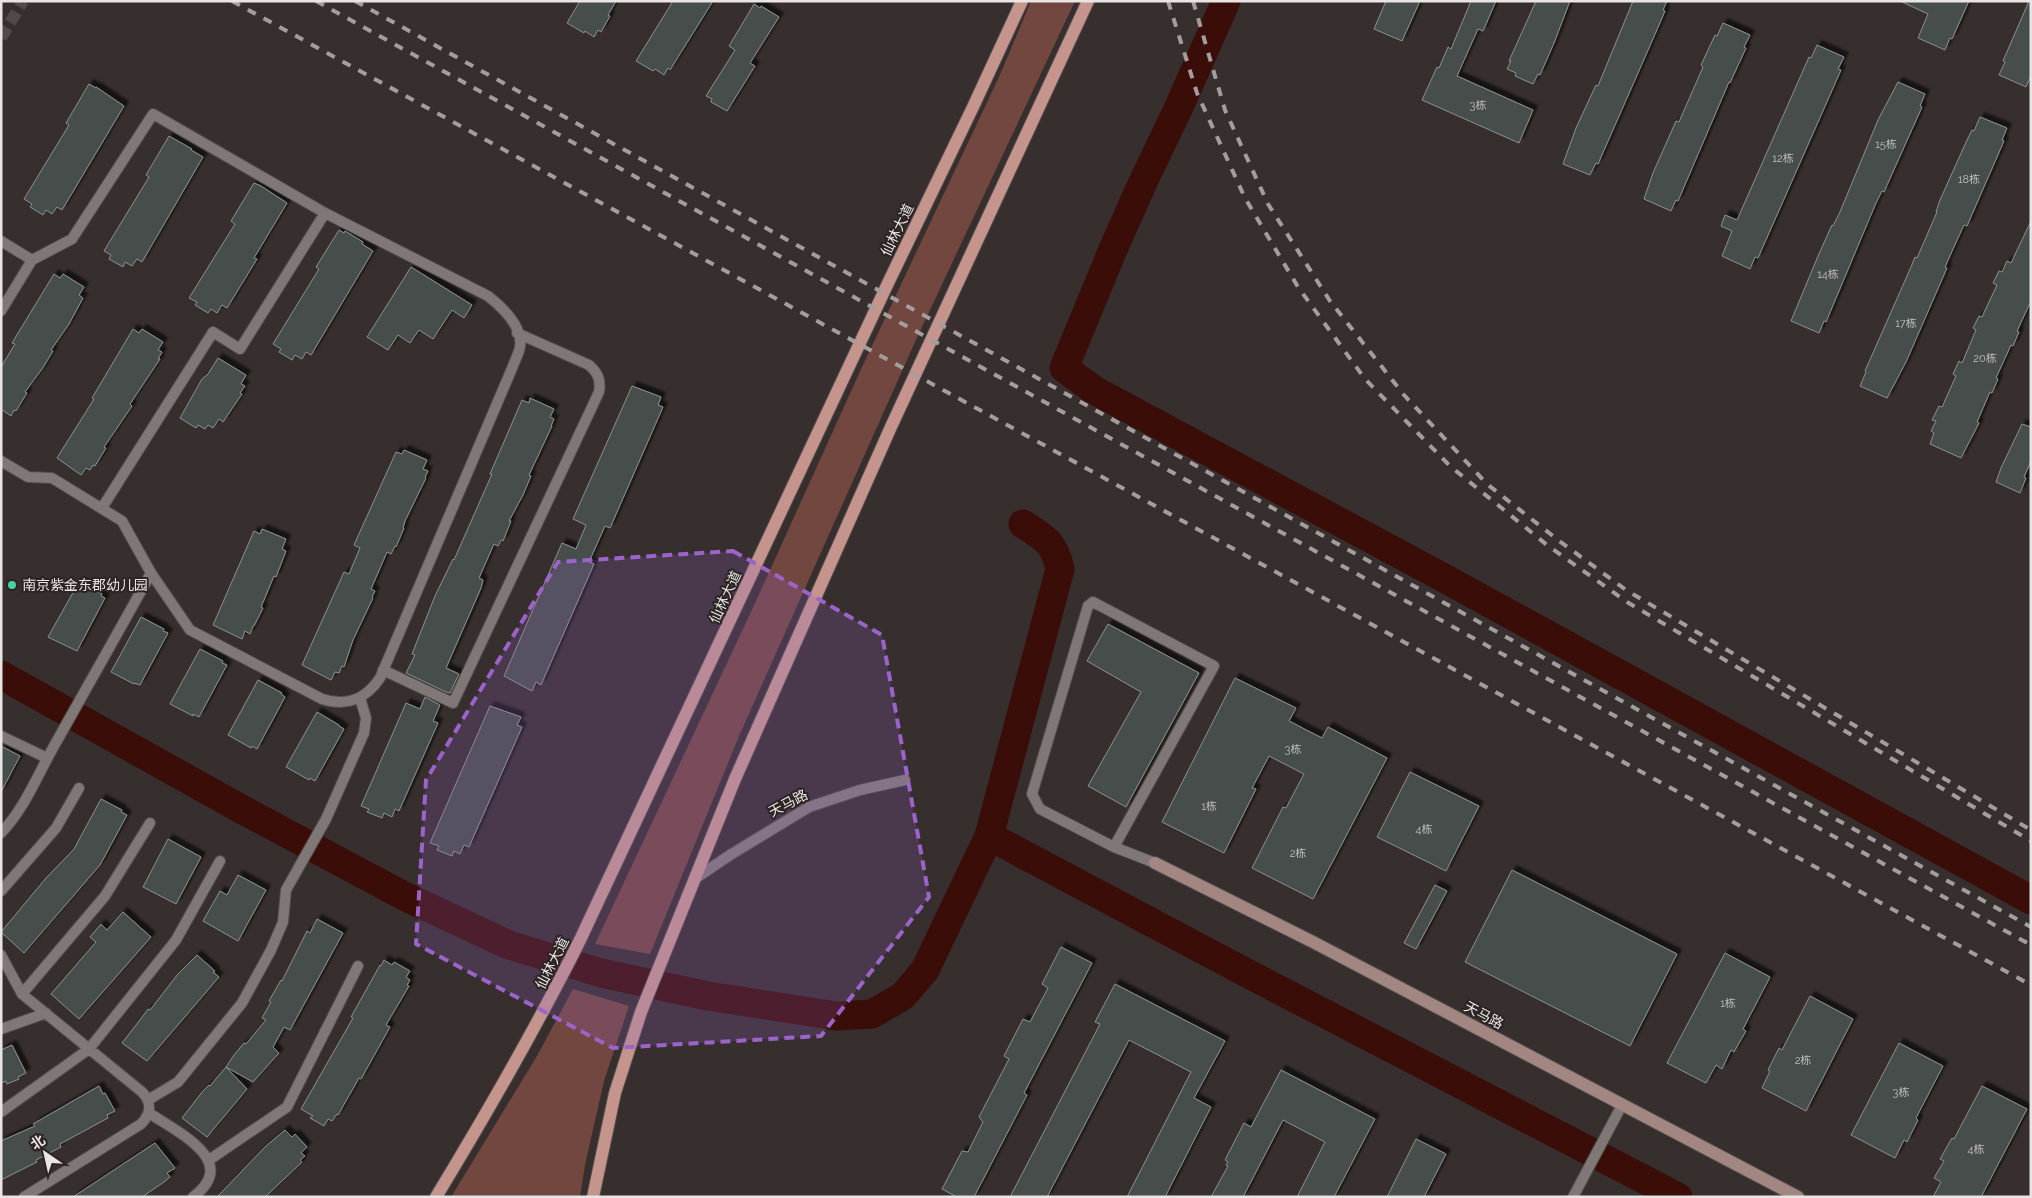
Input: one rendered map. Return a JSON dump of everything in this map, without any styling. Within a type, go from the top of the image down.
[{"type":"main road","name":"仙林大道","points":[[436,1197],[488,1110],[557,986],[580,940],[1022,1]]},
{"type":"main road","points":[[593,1197],[614,1093],[641,1012],[743,762],[890,429],[1088,1]]},
{"type":"street","name":"天马路","points":[[1155,863],[1313,942],[1798,1197]]},
{"type":"lane","points":[[1,310],[32,260],[72,239],[153,114],[325,213],[488,296],[506,312],[517,333],[520,345],[513,366],[383,670],[375,686],[360,698],[341,703],[322,699],[190,630],[151,573],[122,521],[52,478],[28,477],[1,461]]},
{"type":"lane","points":[[102,508],[213,332],[240,349],[325,213]]},
{"type":"lane","points":[[1,241],[32,260]]},
{"type":"lane","points":[[383,670],[452,703],[599,392],[599,379],[589,365],[517,333]]},
{"type":"lane","points":[[1,833],[15,819],[26,800],[47,758],[151,573]]},
{"type":"lane","points":[[1114,847],[1214,666],[1093,602],[1088,606],[1032,794],[1040,809],[1114,847],[1155,863]]},
{"type":"lane","points":[[148,1100],[178,1082],[242,1003],[271,950],[283,922],[286,890],[326,819],[364,733],[366,718],[360,698]]},
{"type":"lane","points":[[1,736],[47,758]]},
{"type":"lane","name":"天马路","points":[[696,878],[730,854],[808,807],[860,790],[906,780]]},
{"type":"lane","points":[[1,891],[56,828],[79,788]]},
{"type":"lane","points":[[22,994],[105,896],[150,823]]},
{"type":"lane","points":[[1,1112],[89,1049],[176,940],[220,862]]},
{"type":"lane","points":[[1,955],[22,994],[142,1092],[148,1100],[149,1113],[141,1124],[24,1197]]},
{"type":"lane","points":[[209,1160],[287,1107],[358,966]]},
{"type":"lane","points":[[1,1029],[46,1014]]},
{"type":"lane","points":[[1573,1197],[1622,1104]]},
{"type":"lane","points":[[149,1113],[197,1146],[209,1160],[210,1174],[207,1182],[193,1197]]},
{"type":"highlighted area","points":[[733,551],[882,635],[929,897],[821,1036],[613,1048],[416,944],[426,780],[558,562]]},
{"type":"shaded area","points":[[1031,1],[1075,1],[915,342],[739,736],[650,954],[595,944],[751,612],[862,367],[999,77]]},
{"type":"shaded area","points":[[573,989],[629,1006],[604,1081],[585,1165],[580,1197],[451,1197],[537,1056]]},
{"type":"building","points":[[580,1],[616,1],[601,32],[598,30],[594,37],[567,23]]},
{"type":"building","points":[[673,1],[713,1],[670,70],[668,68],[664,75],[636,61]]},
{"type":"building","points":[[1386,1],[1420,1],[1402,41],[1374,29]]},
{"type":"building","points":[[1471,1],[1496,1],[1483,31],[1478,29],[1457,76],[1533,110],[1519,143],[1422,100],[1448,47],[1451,49]]},
{"type":"building","points":[[1536,1],[1570,1],[1540,75],[1538,74],[1533,84],[1515,76],[1516,73],[1507,69]]},
{"type":"building","points":[[1633,1],[1667,1],[1663,10],[1665,11],[1598,164],[1596,163],[1590,175],[1563,164],[1576,128],[1596,85],[1598,86]]},
{"type":"building","points":[[1900,1],[1969,1],[1945,50],[1918,38],[1928,14]]},
{"type":"building","points":[[2029,1],[2031,1],[2031,76],[2026,87],[1999,75],[2005,62],[2003,61]]},
{"type":"building","points":[[754,4],[779,17],[750,63],[755,66],[727,111],[711,102],[712,99],[706,96],[735,50],[729,46]]},
{"type":"building","points":[[1723,23],[1750,35],[1744,47],[1746,48],[1729,82],[1678,201],[1676,200],[1671,211],[1644,199],[1653,173],[1676,121],[1679,122],[1703,67],[1701,65],[1715,35],[1717,36]]},
{"type":"building","points":[[1817,45],[1844,57],[1838,69],[1841,70],[1758,258],[1755,257],[1750,269],[1722,256],[1732,231],[1721,226],[1725,215],[1737,220],[1809,57],[1811,58]]},
{"type":"building","points":[[1898,82],[1925,94],[1920,106],[1922,107],[1884,192],[1882,191],[1876,203],[1826,322],[1824,321],[1819,333],[1791,321],[1818,256],[1840,212],[1878,120]]},
{"type":"building","points":[[89,84],[124,106],[62,210],[57,207],[52,214],[46,210],[43,215],[30,207],[32,204],[24,199],[69,125],[66,123]]},
{"type":"building","points":[[1980,117],[2007,128],[2002,140],[2004,141],[1967,226],[1964,225],[1945,267],[1947,268],[1906,362],[1887,398],[1860,386],[1915,257],[1917,258],[1937,212],[1940,200],[1967,140],[1972,130],[1974,131]]},
{"type":"building","points":[[169,136],[203,157],[142,262],[137,259],[132,266],[125,262],[123,267],[109,259],[111,255],[104,251],[149,177],[146,175]]},
{"type":"building","points":[[254,183],[287,203],[254,258],[257,259],[227,308],[222,305],[217,313],[211,309],[208,313],[195,305],[197,302],[189,298],[235,224],[231,221]]},
{"type":"building","points":[[2031,221],[2031,301],[2017,331],[2019,332],[2013,346],[2011,345],[1996,378],[1998,379],[1992,393],[1990,392],[1977,422],[1979,423],[1961,458],[1930,444],[1934,433],[1931,431],[1936,421],[1932,420],[1939,406],[1942,407],[1956,376],[1953,374],[1959,361],[1962,363],[1976,330],[1973,328],[1979,316],[1982,317],[1997,285],[1993,283],[1999,271],[2002,272],[2007,261],[2011,263]]},
{"type":"building","points":[[339,230],[344,233],[345,231],[363,242],[362,244],[373,251],[311,355],[306,352],[302,359],[295,355],[292,360],[279,352],[281,349],[273,344],[319,269],[316,267]]},
{"type":"building","points":[[411,267],[472,305],[464,318],[452,310],[433,339],[419,330],[410,343],[398,335],[388,350],[367,337]]},
{"type":"building","points":[[54,274],[60,278],[63,274],[84,287],[79,295],[83,298],[69,324],[51,350],[53,351],[11,416],[1,409],[1,367],[15,344],[12,343]]},
{"type":"building","points":[[133,329],[139,333],[142,329],[163,342],[158,350],[162,352],[158,359],[160,359],[130,404],[132,406],[104,447],[106,448],[95,466],[93,465],[90,470],[86,468],[81,475],[57,458],[94,399],[92,398]]},
{"type":"building","points":[[218,358],[246,375],[241,384],[245,386],[240,393],[242,394],[223,422],[219,419],[213,428],[208,425],[205,429],[198,425],[196,428],[180,418],[202,379],[208,374]]},
{"type":"building","points":[[632,386],[661,397],[658,405],[663,407],[610,528],[605,526],[589,562],[594,564],[541,685],[536,682],[532,691],[504,676],[562,543],[576,549],[586,525],[573,519]]},
{"type":"building","points":[[530,398],[554,409],[550,417],[554,419],[552,426],[529,475],[531,476],[523,495],[509,521],[511,521],[503,541],[501,540],[498,546],[494,544],[479,578],[483,580],[481,588],[446,668],[459,674],[450,693],[446,692],[406,673],[415,655],[412,654],[435,596],[454,560],[522,400],[529,403]]},
{"type":"building","points":[[2022,424],[2031,427],[2031,461],[2020,493],[1996,482]]},
{"type":"building","points":[[404,450],[427,460],[423,469],[428,471],[426,478],[405,521],[396,547],[391,554],[387,552],[371,589],[375,591],[373,598],[353,640],[344,667],[342,666],[339,673],[335,672],[331,680],[302,665],[344,572],[349,574],[360,548],[354,545],[396,452],[402,454]]},
{"type":"building","points":[[262,529],[286,539],[282,549],[286,551],[261,607],[263,608],[250,634],[245,631],[242,639],[213,625],[254,531],[260,534]]},
{"type":"building","points":[[79,582],[102,594],[101,596],[105,598],[77,651],[48,637]]},
{"type":"building","points":[[141,617],[168,633],[140,685],[134,684],[111,672]]},
{"type":"building","points":[[1108,624],[1199,673],[1126,807],[1088,786],[1141,692],[1087,661]]},
{"type":"building","points":[[200,649],[227,665],[199,717],[193,714],[193,716],[170,704]]},
{"type":"building","points":[[1235,678],[1296,708],[1289,721],[1322,738],[1328,727],[1387,758],[1313,899],[1252,868],[1283,807],[1286,808],[1304,774],[1269,756],[1252,788],[1256,789],[1224,853],[1162,822]]},
{"type":"building","points":[[258,680],[282,693],[285,697],[257,749],[252,746],[251,748],[228,735]]},
{"type":"building","points":[[425,697],[440,705],[433,721],[438,723],[399,811],[395,809],[392,817],[384,813],[382,818],[367,812],[369,809],[361,806],[406,703],[420,709]]},
{"type":"building","points":[[490,706],[521,717],[517,725],[522,727],[469,847],[464,845],[460,854],[454,851],[452,856],[437,850],[439,846],[430,843]]},
{"type":"building","points":[[317,712],[344,729],[315,781],[310,778],[309,780],[286,767]]},
{"type":"building","points":[[1,746],[20,756],[1,792]]},
{"type":"building","points":[[1410,772],[1479,806],[1446,871],[1377,837]]},
{"type":"building","points":[[101,799],[122,810],[121,812],[127,815],[100,865],[24,953],[1,932],[46,878],[74,849]]},
{"type":"building","points":[[168,839],[201,857],[176,904],[143,887]]},
{"type":"building","points":[[1512,870],[1677,954],[1630,1046],[1465,962]]},
{"type":"building","points":[[238,875],[266,890],[238,941],[203,921],[220,891],[227,895]]},
{"type":"building","points":[[1435,885],[1447,891],[1416,949],[1404,943]]},
{"type":"building","points":[[123,912],[151,937],[79,1019],[51,994],[96,942],[90,937],[101,924],[107,930]]},
{"type":"building","points":[[317,919],[343,933],[290,1030],[284,1027],[273,1047],[279,1053],[253,1082],[226,1067],[244,1043],[246,1044],[266,1020],[262,1018],[271,1002],[269,1001],[282,981],[307,931],[310,933]]},
{"type":"building","points":[[1061,947],[1092,963],[1024,1093],[1027,1095],[974,1197],[957,1197],[942,1189],[962,1151],[968,1152],[983,1122],[979,1117],[1009,1059],[1004,1056],[1023,1019],[1030,1022],[1048,988],[1042,984]]},
{"type":"building","points":[[1725,953],[1770,977],[1743,1029],[1746,1031],[1734,1052],[1731,1050],[1722,1069],[1716,1065],[1706,1083],[1667,1063]]},
{"type":"building","points":[[197,955],[219,977],[147,1061],[122,1043],[148,1009],[150,1010],[178,974]]},
{"type":"building","points":[[384,960],[392,965],[394,962],[410,971],[406,977],[410,980],[407,985],[409,986],[386,1025],[390,1027],[361,1079],[359,1078],[338,1115],[332,1121],[328,1119],[324,1126],[310,1118],[313,1116],[301,1109]]},
{"type":"building","points":[[1115,984],[1225,1041],[1194,1098],[1211,1107],[1165,1197],[1127,1197],[1191,1072],[1129,1040],[1047,1197],[1010,1197],[1100,1024],[1095,1022]]},
{"type":"building","points":[[1810,996],[1853,1019],[1806,1111],[1762,1088],[1770,1071],[1768,1070],[1779,1048],[1782,1050]]},
{"type":"building","points":[[1899,1043],[1943,1066],[1916,1118],[1918,1120],[1907,1142],[1904,1140],[1895,1158],[1851,1135]]},
{"type":"building","points":[[12,1045],[26,1073],[18,1077],[19,1079],[7,1084],[6,1081],[1,1083],[1,1050]]},
{"type":"building","points":[[226,1067],[247,1089],[207,1137],[182,1118],[203,1091],[210,1086]]},
{"type":"building","points":[[1281,1070],[1375,1119],[1334,1197],[1297,1197],[1325,1142],[1283,1120],[1243,1197],[1211,1197],[1228,1166],[1226,1165],[1228,1162],[1225,1160],[1244,1123],[1251,1127]]},
{"type":"building","points":[[99,1086],[115,1111],[107,1115],[108,1118],[60,1144],[61,1147],[36,1160],[37,1162],[1,1180],[1,1141],[35,1126],[33,1124]]},
{"type":"building","points":[[1982,1086],[2027,1109],[1981,1197],[1933,1197],[1941,1182],[1934,1178],[1944,1161],[1940,1159],[1952,1138],[1954,1139]]},
{"type":"building","points":[[285,1130],[292,1137],[295,1134],[307,1147],[301,1153],[305,1156],[300,1160],[302,1162],[265,1197],[217,1197],[265,1147]]},
{"type":"building","points":[[1416,1139],[1446,1154],[1424,1197],[1387,1197]]},
{"type":"building","points":[[155,1143],[175,1168],[167,1173],[170,1177],[142,1197],[73,1197]]},
{"type":"waterway","points":[[1226,1],[1114,247],[1064,368],[1094,390],[1444,578],[2031,900]]},
{"type":"waterway","points":[[1,675],[243,810],[404,896],[509,945],[601,973],[708,996],[836,1016],[872,1014],[903,996],[925,970],[989,836],[1060,569],[1055,553],[1048,542],[1023,524]]},
{"type":"waterway","points":[[989,836],[1241,970],[1678,1197]]},
{"type":"tunnel","points":[[1,38],[23,1]]},
{"type":"railway","points":[[232,1],[2031,985]]},
{"type":"railway","points":[[316,1],[2031,945]]},
{"type":"railway","points":[[355,1],[2031,927]]},
{"type":"railway","points":[[1168,1],[1197,93],[1245,198],[1298,287],[1365,379],[1450,466],[1547,545],[1627,602],[2031,841]]},
{"type":"railway","points":[[1193,1],[1225,110],[1268,204],[1330,301],[1404,395],[1487,484],[1626,590],[2031,830]]},
{"type":"place","name":"南京紫金东郡幼儿园","points":[[12,585]]}]
